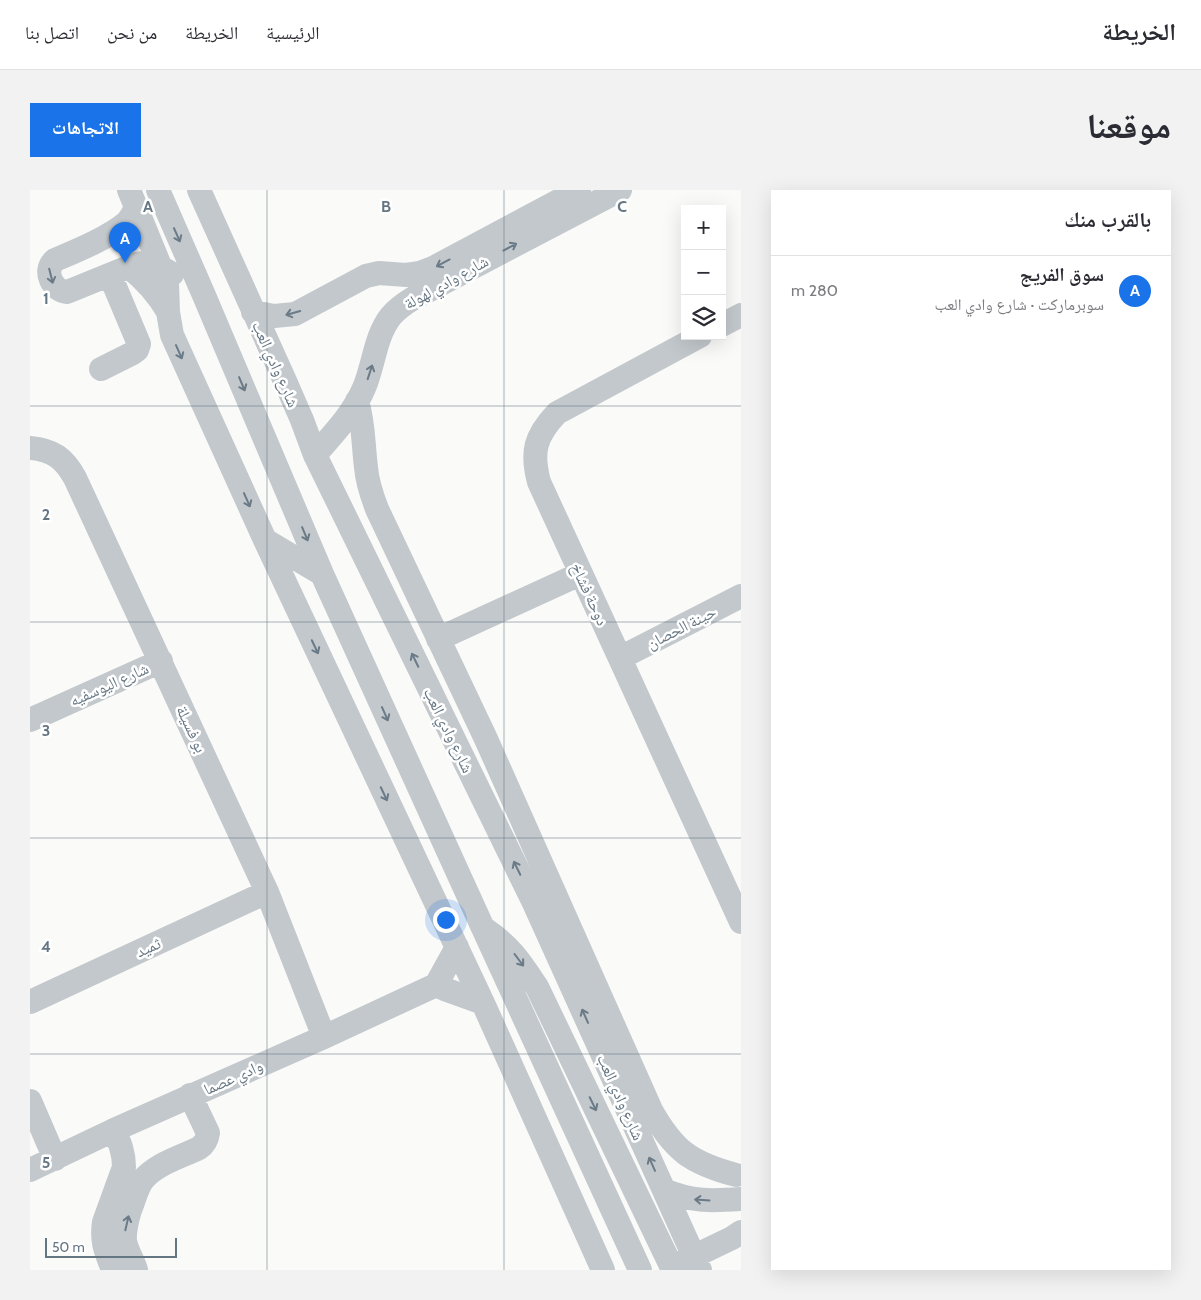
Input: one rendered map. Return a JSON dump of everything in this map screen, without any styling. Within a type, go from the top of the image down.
[{"type":"street","points":[[158,190],[322,574],[640,1270]]},
{"type":"street","name":"شارع وادي العب","points":[[199,190],[288,389],[315,455],[534,903],[697,1263]]},
{"type":"street","name":"شارع وادي لهولة","points":[[253,312],[274,316],[295,314],[366,276],[379,273],[420,274],[589,195]]},
{"type":"street","name":"شارع وادي لهولة","points":[[315,455],[347,418],[357,402],[365,388],[384,328],[400,307],[589,195]]},
{"type":"street","points":[[133,198],[133,214],[127,222],[89,245],[51,263],[49,271],[54,286],[58,290],[68,292],[115,273],[144,263],[152,263],[203,293]]},
{"type":"street","points":[[133,198],[167,282],[168,312],[172,334],[265,540],[483,1003],[603,1270]]},
{"type":"street","points":[[89,245],[101,255],[106,270],[147,283],[168,312]]},
{"type":"street","points":[[101,369],[133,353],[137,350],[139,344],[115,273]]},
{"type":"street","points":[[726,322],[741,314]]},
{"type":"street","name":"دوحة فشاخ","points":[[693,340],[557,414],[546,424],[539,438],[535,452],[535,467],[539,482],[580,574],[741,922]]},
{"type":"street","points":[[357,402],[363,422],[366,468],[377,509],[486,739],[655,1117],[669,1138],[681,1151],[698,1162],[714,1169],[736,1175]]},
{"type":"street","name":"بو فسيلة","points":[[30,448],[40,449],[60,457],[75,478],[267,892],[324,1037]]},
{"type":"street","points":[[265,540],[322,574]]},
{"type":"street","points":[[438,639],[580,574]]},
{"type":"street","name":"حينة الحصان","points":[[620,658],[741,596]]},
{"type":"street","name":"شارع اليوسفيه","points":[[30,720],[161,661]]},
{"type":"street","points":[[352,726],[365,670]]},
{"type":"street","name":"ثميد","points":[[30,1002],[267,892]]},
{"type":"street","points":[[483,928],[512,951],[537,987],[670,1269],[697,1263],[741,1232]]},
{"type":"street","points":[[457,947],[436,985],[483,1003]]},
{"type":"street","name":"وادي عصما","points":[[30,1170],[114,1130],[436,985]]},
{"type":"street","points":[[136,1270],[127,1247],[125,1231],[136,1192],[142,1181],[150,1173],[160,1166],[200,1148],[207,1139],[208,1133],[190,1096]]},
{"type":"street","points":[[30,1102],[55,1159]]},
{"type":"street","points":[[113,1270],[104,1249],[103,1231],[104,1222],[124,1167],[123,1150],[114,1130]]},
{"type":"street","points":[[664,1190],[677,1196],[706,1201],[741,1199]]},
{"type":"place","name":"سوق الفريج","points":[[125,263]]}]
